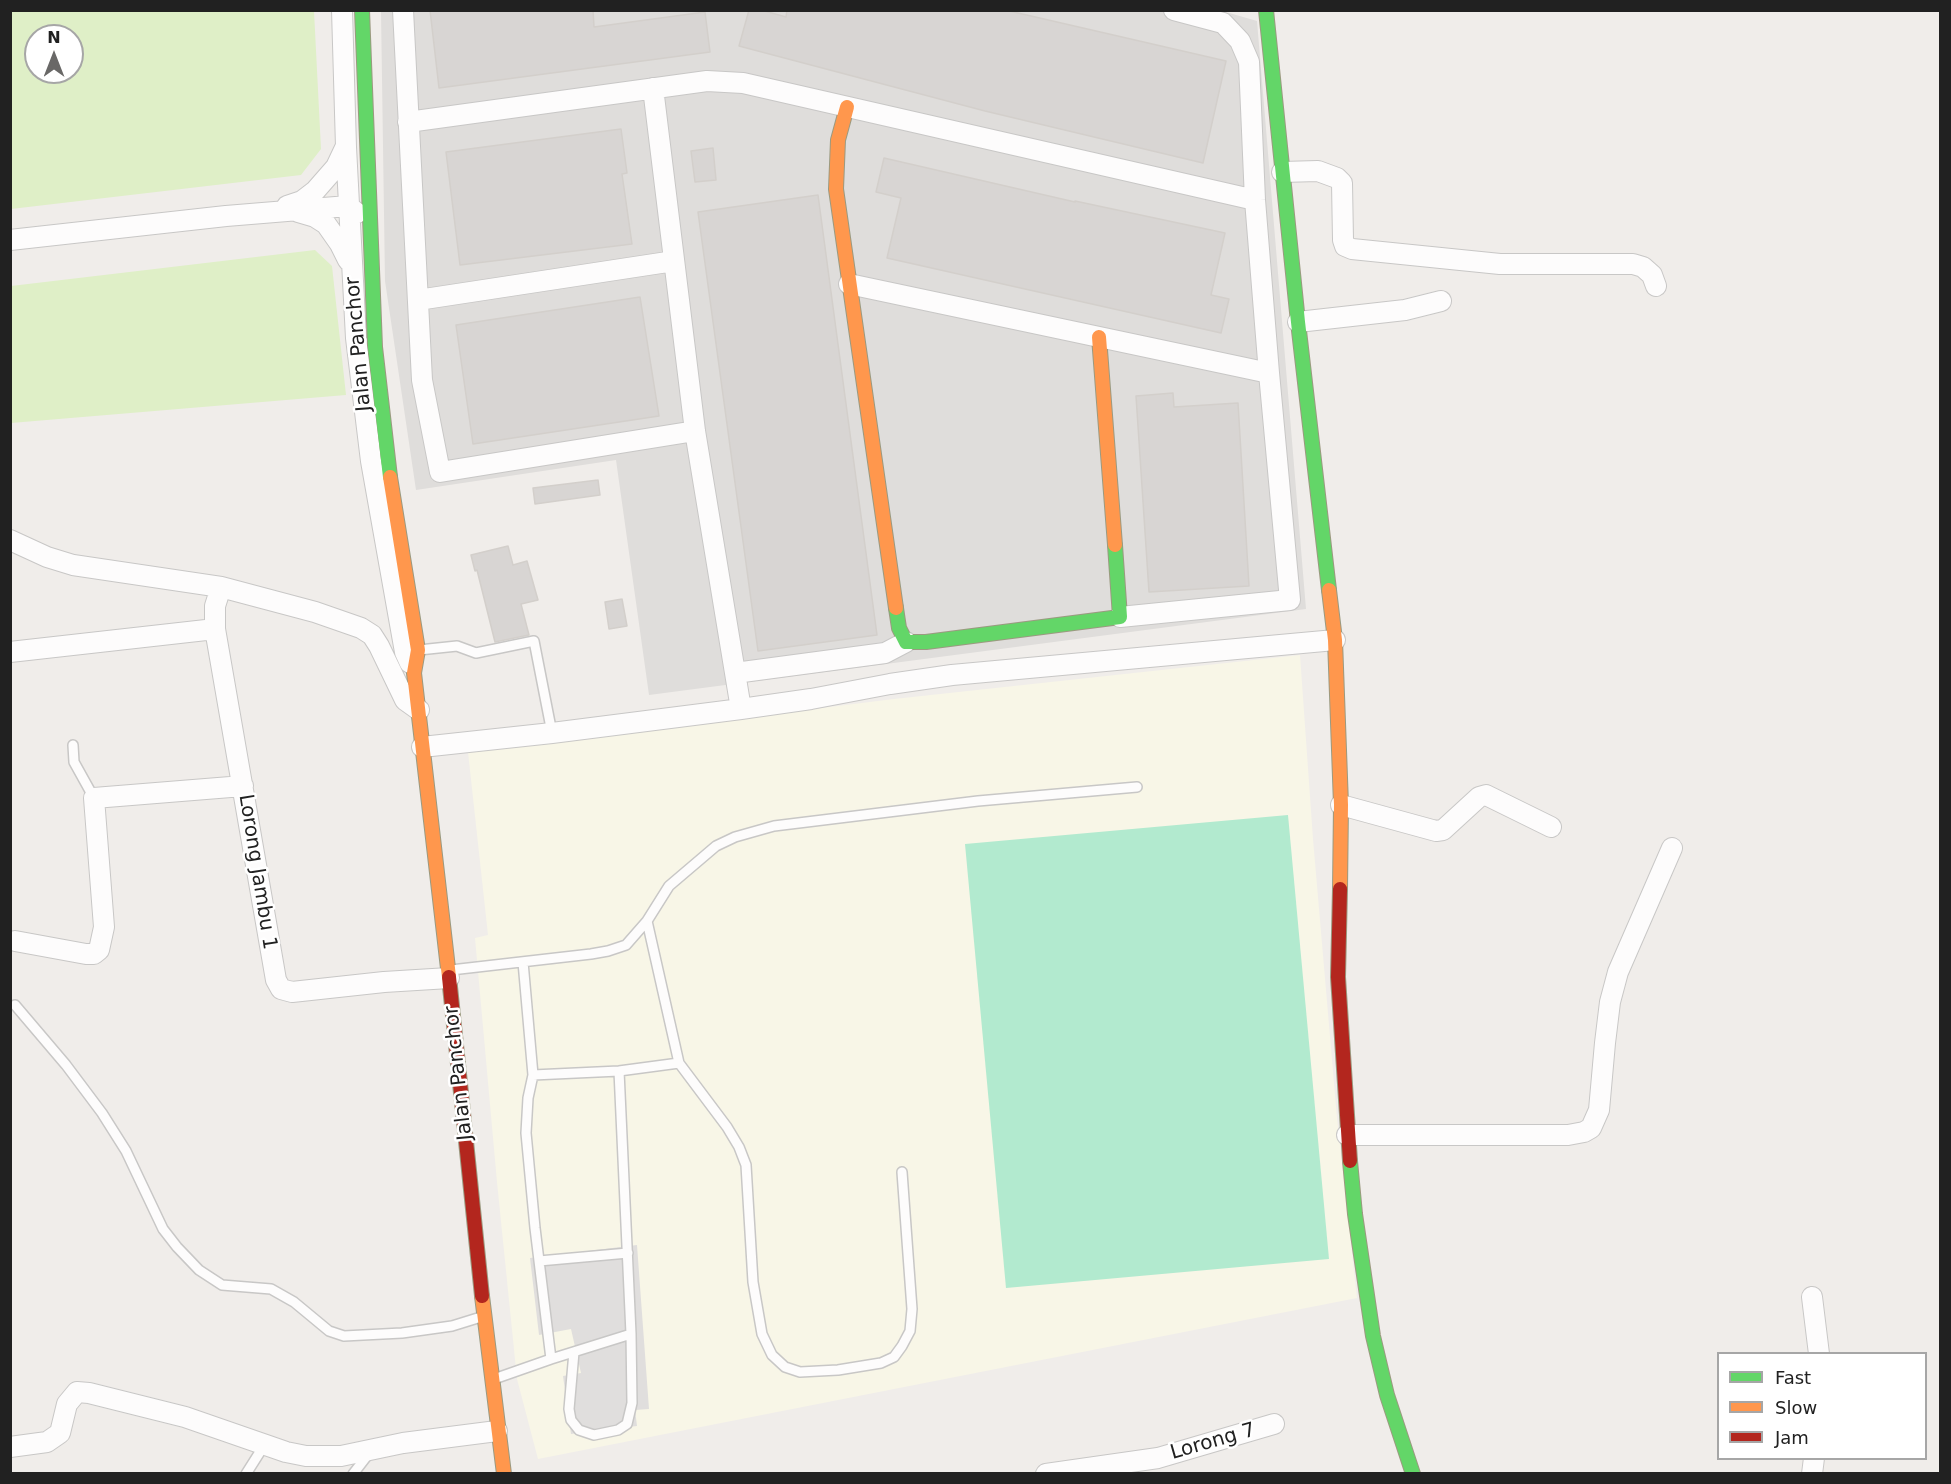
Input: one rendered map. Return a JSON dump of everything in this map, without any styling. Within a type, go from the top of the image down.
[{"type":"street","name":"Jalan Panchor","points":[[342,10],[348,206],[356,338],[371,461],[411,651]]},
{"type":"street","name":"Jalan Panchor","points":[[362,10],[375,347],[419,710],[484,1316],[504,1473]]},
{"type":"street","points":[[403,10],[422,380],[440,472],[695,431]]},
{"type":"street","points":[[735,673],[885,653],[906,642],[926,642],[1120,617],[1290,600],[1255,200],[1249,62],[1240,41],[1223,23],[1174,10]]},
{"type":"street","points":[[1266,10],[1298,322],[1335,640],[1341,805],[1338,977],[1347,1135],[1355,1214],[1373,1336],[1387,1395],[1413,1473]]},
{"type":"street","points":[[408,122],[706,81],[743,83],[1255,200]]},
{"type":"street","points":[[653,88],[695,431],[741,709]]},
{"type":"street","points":[[847,107],[838,140],[836,189],[899,628],[906,642]]},
{"type":"street","points":[[271,213],[302,201],[315,191],[336,167],[346,147]]},
{"type":"street","points":[[348,206],[358,193],[369,167]]},
{"type":"street","points":[[1282,172],[1318,171],[1337,178],[1342,183],[1343,240],[1345,246],[1352,249],[1500,264],[1633,264],[1643,267],[1652,275],[1656,286]]},
{"type":"street","points":[[10,240],[226,216],[348,206],[363,219],[372,238]]},
{"type":"street","points":[[293,211],[315,217],[326,224],[340,244],[352,274]]},
{"type":"street","points":[[418,300],[674,261]]},
{"type":"street","points":[[849,284],[1269,373]]},
{"type":"street","points":[[1298,322],[1396,311],[1441,301]]},
{"type":"street","points":[[1099,337],[1120,617]]},
{"type":"street","points":[[10,540],[47,557],[73,565],[221,587],[315,612],[361,628],[372,635],[379,646],[405,700],[419,710]]},
{"type":"street","name":"Lorong Jambu 1","points":[[221,587],[214,606],[215,629],[276,980],[281,988],[292,992],[449,974]]},
{"type":"street","points":[[10,651],[215,629]]},
{"type":"street","points":[[422,747],[741,709],[952,675],[1335,640]]},
{"type":"street","points":[[15,941],[86,954],[94,954],[99,950],[104,927],[93,798],[243,786]]},
{"type":"street","points":[[1341,805],[1436,831],[1443,830],[1479,797],[1486,795],[1551,827]]},
{"type":"street","points":[[1347,1135],[1568,1135],[1591,1128],[1599,1110],[1610,1002],[1618,972],[1672,848]]},
{"type":"street","points":[[1812,1297],[1819,1352]]},
{"type":"street","points":[[10,1447],[47,1442],[60,1432],[67,1404],[77,1392],[185,1417],[286,1452],[306,1456],[341,1456],[497,1431]]},
{"type":"street","name":"Lorong 7","points":[[1046,1473],[1158,1458],[1274,1424]]},
{"type":"lane","points":[[411,651],[457,646],[476,653],[534,641],[552,733]]},
{"type":"lane","points":[[73,745],[74,762],[93,798]]},
{"type":"lane","points":[[449,974],[608,951],[626,945],[647,921],[669,886],[716,846],[735,837],[774,826],[978,801],[1137,787]]},
{"type":"lane","points":[[647,921],[679,1064],[727,1126],[740,1147],[746,1166],[753,1282],[762,1334],[772,1355],[785,1367],[801,1372],[881,1364],[894,1357],[902,1346],[910,1331],[912,1309],[902,1172]]},
{"type":"lane","points":[[523,962],[532,1075],[526,1133],[551,1359]]},
{"type":"lane","points":[[15,1005],[66,1065],[102,1113],[126,1150],[163,1228],[199,1270],[222,1285],[272,1288],[294,1302],[329,1331],[344,1336],[402,1333],[452,1326],[484,1316]]},
{"type":"lane","points":[[532,1075],[619,1071],[679,1064]]},
{"type":"lane","points":[[574,1352],[569,1409],[572,1420],[579,1430],[594,1435],[618,1430],[627,1424],[632,1410],[633,1376],[619,1071]]},
{"type":"lane","points":[[539,1261],[628,1253]]},
{"type":"lane","points":[[492,1379],[631,1334]]},
{"type":"lane","points":[[246,1473],[265,1444]]},
{"type":"lane","points":[[352,1473],[371,1450]]},
{"type":"shaded area","points":[[1219,10],[1257,21],[1306,609],[649,695],[616,460],[416,490],[385,281],[381,11]]},
{"type":"shaded area","points":[[1300,655],[1337,1118],[1357,1298],[538,1459],[517,1379],[497,1182],[475,938],[488,935],[468,752],[894,699]]},
{"type":"shaded area","points":[[637,1245],[649,1409],[635,1410],[637,1426],[571,1434],[563,1376],[581,1373],[571,1329],[539,1335],[530,1258]]},
{"type":"green space","points":[[10,11],[314,11],[321,149],[301,175],[11,209]]},
{"type":"green space","points":[[315,250],[332,266],[346,395],[11,423],[11,286]]},
{"type":"green space","points":[[1288,815],[1329,1259],[1006,1288],[965,844]]},
{"type":"building","points":[[430,10],[593,10],[594,27],[705,12],[710,52],[439,88]]},
{"type":"building","points":[[749,10],[761,10],[786,17],[787,10],[1005,10],[1226,61],[1203,163],[985,111],[739,46]]},
{"type":"building","points":[[621,129],[627,173],[622,174],[632,244],[460,265],[446,152]]},
{"type":"building","points":[[713,148],[716,180],[695,182],[691,151]]},
{"type":"building","points":[[884,158],[1075,202],[1225,233],[1211,295],[1229,299],[1221,333],[887,258],[901,198],[876,192]]},
{"type":"building","points":[[818,195],[877,635],[758,651],[698,212]]},
{"type":"building","points":[[640,297],[659,416],[473,444],[456,325]]},
{"type":"building","points":[[1173,393],[1174,407],[1238,403],[1249,586],[1149,592],[1136,396]]},
{"type":"building","points":[[598,480],[600,495],[535,504],[533,488]]},
{"type":"building","points":[[508,546],[513,565],[527,561],[538,600],[521,604],[529,635],[495,642],[471,555]]},
{"type":"building","points":[[622,599],[627,626],[609,629],[605,602]]},
{"type":"traffic: fast","points":[[362,10],[375,347],[390,477]]},
{"type":"traffic: fast","points":[[1266,10],[1298,322],[1329,590]]},
{"type":"traffic: fast","points":[[896,608],[899,628],[906,642],[926,642],[1120,617],[1115,545]]},
{"type":"traffic: fast","points":[[1350,1161],[1355,1214],[1373,1336],[1387,1395],[1413,1474]]},
{"type":"traffic: slow","points":[[847,107],[838,140],[836,189],[896,608]]},
{"type":"traffic: slow","points":[[1099,337],[1115,545]]},
{"type":"traffic: slow","points":[[390,477],[418,650],[414,673],[449,977]]},
{"type":"traffic: slow","points":[[1329,590],[1335,640],[1341,805],[1340,889]]},
{"type":"traffic: slow","points":[[482,1296],[504,1474]]},
{"type":"traffic: jam","points":[[1340,889],[1338,977],[1350,1161]]},
{"type":"traffic: jam","points":[[449,977],[482,1296]]}]
